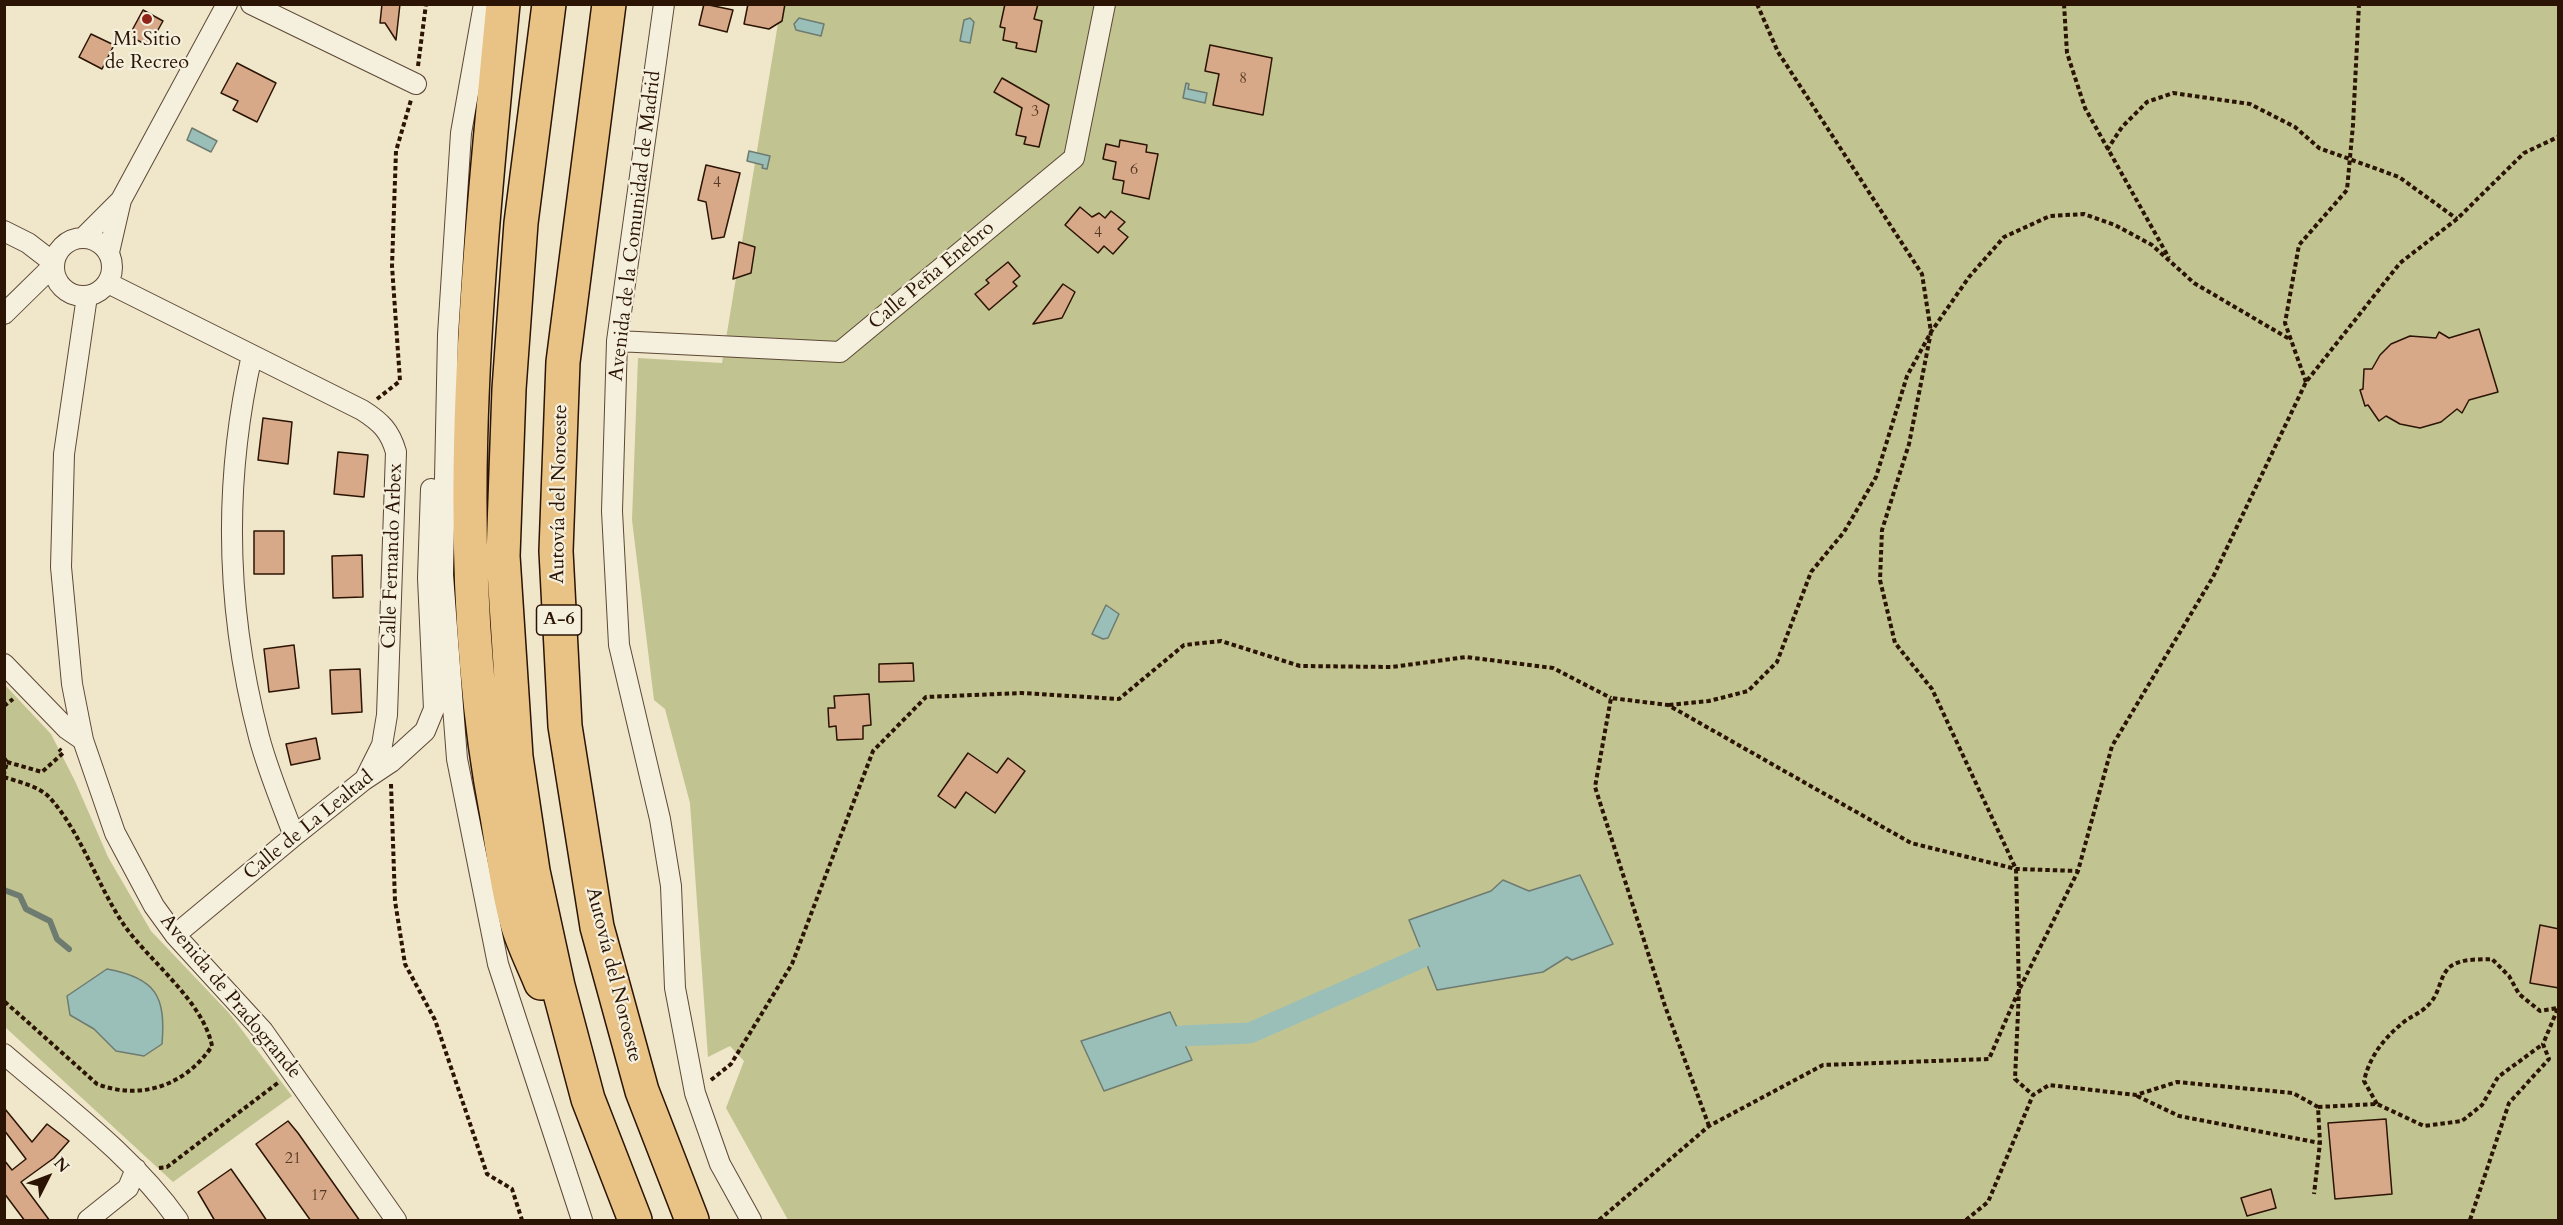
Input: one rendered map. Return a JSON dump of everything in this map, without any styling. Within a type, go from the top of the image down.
[{"type":"highway","points":[[503,4],[483,215],[470,472],[473,618],[484,748],[517,924],[588,1099]]},
{"type":"highway","name":"A-6","points":[[549,4],[521,223],[509,389],[503,556],[516,757],[533,870],[558,986],[588,1099],[635,1221]]},
{"type":"highway","name":"Autovía del Noroeste","points":[[609,4],[563,362],[556,551],[565,726],[597,927],[642,1091],[692,1221]]},
{"type":"street","points":[[4,231],[28,243],[54,264],[59,284],[67,291],[87,296],[95,294],[108,283],[113,268],[109,252],[121,200],[227,4]]},
{"type":"street","points":[[252,4],[416,84]]},
{"type":"street","points":[[484,4],[461,133],[448,335],[443,575],[457,759],[498,964],[582,1221]]},
{"type":"street","name":"Avenida de la Comunidad de Madrid","points":[[664,4],[618,341],[612,511],[619,645],[660,819],[671,886],[675,988],[695,1093],[720,1164],[751,1221]]},
{"type":"street","name":"Calle Peña Enebro","points":[[618,341],[840,352],[1074,158],[1105,4]]},
{"type":"street","points":[[83,238],[121,200]]},
{"type":"street","points":[[4,314],[54,264],[61,248],[75,239],[83,238],[98,242],[109,252]]},
{"type":"street","name":"Calle Fernando Arbex","points":[[108,283],[362,410],[380,421],[391,435],[396,452],[387,715],[382,745],[364,780]]},
{"type":"street","points":[[25,295],[59,284]]},
{"type":"street","name":"Avenida de Pradogrande","points":[[87,296],[64,454],[61,567],[72,684],[83,740],[115,833],[154,906],[175,935],[263,1031],[294,1071],[396,1221]]},
{"type":"street","name":"Calle de La Lealtad","points":[[175,935],[294,836],[364,780],[391,762],[425,731],[434,709],[428,578],[433,431],[448,335]]},
{"type":"street","points":[[252,355],[233,465],[232,569],[240,653],[259,739],[294,836]]},
{"type":"street","points":[[4,664],[67,729],[83,740]]},
{"type":"street","points":[[4,1054],[136,1169],[161,1197],[178,1221]]},
{"type":"street","points":[[88,1221],[128,1188],[136,1169]]},
{"type":"path","points":[[362,410],[400,381],[392,266],[396,151],[416,84],[426,4]]},
{"type":"path","points":[[1757,4],[1778,52],[1922,274],[1931,332],[1909,444],[1882,530],[1880,580],[1895,643],[1932,689],[2016,869],[2019,990],[2015,1079],[2033,1095]]},
{"type":"path","points":[[2064,4],[2067,53],[2085,108],[2171,262]]},
{"type":"path","points":[[2306,382],[2285,323],[2299,245],[2347,190],[2359,4]]},
{"type":"path","points":[[2107,150],[2122,127],[2147,102],[2173,93],[2250,104],[2295,127],[2319,148],[2399,177],[2457,219]]},
{"type":"path","points":[[1599,1221],[1709,1126],[1823,1065],[1989,1059],[2019,990],[2078,871],[2112,746],[2212,577],[2306,382],[2400,263],[2457,219],[2524,153],[2559,137]]},
{"type":"path","points":[[704,1073],[706,1084],[731,1064],[792,964],[873,751],[926,697],[1022,693],[1119,699],[1184,645],[1221,641],[1300,666],[1392,667],[1466,657],[1553,668],[1611,698],[1668,705],[1709,701],[1749,691],[1777,662],[1811,572],[1844,532],[1876,477],[1908,376],[1931,332],[1969,277],[2004,237],[2050,216],[2084,214],[2115,225],[2152,245],[2194,283],[2291,340]]},
{"type":"path","points":[[1611,698],[1595,787],[1665,1006],[1709,1126]]},
{"type":"path","points":[[1668,705],[1911,843],[2016,869],[2078,871]]},
{"type":"path","points":[[4,1001],[97,1084],[112,1090],[138,1093],[165,1084],[200,1064],[212,1046],[208,1030],[194,1008],[146,953],[114,909],[69,825],[50,797],[40,790],[4,776],[6,760],[42,772],[63,753],[57,745]]},
{"type":"path","points":[[391,762],[395,901],[405,964],[435,1020],[487,1174],[512,1189],[522,1221]]},
{"type":"path","points":[[2377,1104],[2364,1081],[2373,1055],[2383,1041],[2406,1020],[2422,1013],[2434,1000],[2449,968],[2460,961],[2492,959],[2509,976],[2519,994],[2540,1011],[2558,1008]]},
{"type":"path","points":[[2136,1095],[2177,1082],[2293,1093],[2318,1107],[2377,1104],[2424,1126],[2462,1121],[2482,1105],[2498,1077],[2543,1044],[2558,1008]]},
{"type":"path","points":[[2470,1221],[2510,1103],[2549,1059],[2543,1044]]},
{"type":"path","points":[[136,1169],[167,1167],[294,1071]]},
{"type":"path","points":[[1966,1221],[1988,1202],[2033,1095],[2049,1085],[2136,1095],[2179,1116],[2320,1143]]},
{"type":"path","points":[[2314,1194],[2320,1143],[2318,1107]]},
{"type":"green space","points":[[781,5],[2558,5],[2558,1220],[788,1220],[726,1108],[744,1061],[730,1046],[708,1057],[690,803],[665,709],[654,700],[632,520],[638,358],[722,363]]},
{"type":"green space","points":[[5,685],[51,734],[75,781],[108,857],[151,931],[229,1013],[292,1096],[173,1182],[5,1027]]},
{"type":"water","points":[[799,18],[824,24],[821,36],[796,30],[794,24]]},
{"type":"water","points":[[970,18],[974,22],[970,43],[960,41],[964,20]]},
{"type":"water","points":[[1186,83],[1189,84],[1188,89],[1207,93],[1205,103],[1183,98]]},
{"type":"water","points":[[192,128],[217,141],[211,152],[187,140]]},
{"type":"water","points":[[749,151],[770,156],[767,169],[762,168],[763,165],[747,161]]},
{"type":"water","points":[[1106,605],[1119,614],[1108,638],[1103,639],[1092,634]]},
{"type":"water","points":[[1580,875],[1613,944],[1572,960],[1567,957],[1543,972],[1437,990],[1409,920],[1491,891],[1503,880],[1529,891]]},
{"type":"water","points":[[107,969],[124,973],[147,984],[159,1002],[163,1027],[162,1044],[144,1056],[116,1051],[94,1029],[70,1015],[67,996]]},
{"type":"water","points":[[1170,1012],[1192,1060],[1104,1091],[1081,1041]]},
{"type":"building","points":[[382,4],[400,4],[396,40],[385,23],[380,23]]},
{"type":"building","points":[[704,4],[733,10],[727,32],[699,25]]},
{"type":"building","points":[[748,4],[785,4],[782,21],[769,29],[744,24]]},
{"type":"building","points":[[1005,4],[1038,4],[1034,19],[1042,21],[1036,52],[1016,48],[1017,43],[1003,40],[1005,28],[1000,27]]},
{"type":"building","points":[[143,10],[163,21],[149,46],[129,36]]},
{"type":"building","points":[[91,34],[114,45],[102,69],[79,57]]},
{"type":"building","points":[[1210,45],[1272,58],[1263,115],[1213,105],[1219,74],[1205,71]]},
{"type":"building","points":[[237,63],[276,83],[257,122],[233,110],[238,101],[221,93]]},
{"type":"building","points":[[1002,78],[1049,105],[1039,147],[1024,144],[1026,137],[1016,135],[1022,108],[994,92]]},
{"type":"building","points":[[1120,140],[1147,145],[1146,152],[1158,154],[1149,199],[1122,193],[1124,181],[1113,179],[1116,162],[1103,159],[1106,144],[1119,147]]},
{"type":"building","points":[[706,165],[740,173],[724,237],[712,239],[706,202],[698,200]]},
{"type":"building","points":[[1080,207],[1092,217],[1099,213],[1105,218],[1111,211],[1125,222],[1118,229],[1128,237],[1113,254],[1104,246],[1098,253],[1065,225]]},
{"type":"building","points":[[739,242],[755,247],[751,273],[733,279]]},
{"type":"building","points":[[1008,262],[1020,276],[1013,282],[1017,286],[989,310],[975,294],[989,283],[986,280]]},
{"type":"building","points":[[1063,284],[1075,292],[1062,318],[1033,324]]},
{"type":"building","points":[[2479,329],[2498,392],[2469,400],[2462,413],[2457,409],[2441,422],[2420,428],[2400,424],[2386,416],[2379,421],[2368,405],[2365,406],[2360,390],[2363,389],[2364,369],[2372,369],[2380,355],[2391,344],[2410,336],[2436,338],[2439,332],[2449,338]]},
{"type":"building","points":[[263,418],[292,422],[288,464],[258,460]]},
{"type":"building","points":[[338,452],[368,455],[364,497],[334,494]]},
{"type":"building","points":[[254,531],[284,531],[284,574],[254,574]]},
{"type":"building","points":[[362,555],[363,597],[333,598],[332,556]]},
{"type":"building","points":[[294,645],[299,688],[269,692],[264,649]]},
{"type":"building","points":[[913,663],[914,681],[879,682],[879,664]]},
{"type":"building","points":[[360,669],[362,712],[332,714],[330,670]]},
{"type":"building","points":[[869,694],[871,725],[863,726],[863,739],[837,740],[836,726],[829,727],[828,708],[835,708],[834,696]]},
{"type":"building","points":[[316,738],[320,759],[291,765],[286,744]]},
{"type":"building","points":[[968,753],[997,773],[1008,758],[1025,771],[995,813],[966,792],[955,808],[938,796]]},
{"type":"building","points":[[2540,925],[2559,929],[2559,988],[2530,983]]},
{"type":"building","points":[[5,1109],[32,1142],[47,1124],[69,1141],[54,1158],[21,1182],[50,1221],[25,1221],[4,1193],[4,1160],[12,1170],[26,1159],[4,1130]]},
{"type":"building","points":[[2386,1119],[2392,1194],[2335,1199],[2328,1123]]},
{"type":"building","points":[[288,1121],[360,1221],[311,1221],[256,1144]]},
{"type":"building","points":[[231,1169],[267,1221],[215,1221],[198,1192]]},
{"type":"building","points":[[2271,1189],[2276,1208],[2247,1216],[2241,1198]]},
{"type":"waterway","points":[[4,890],[20,896],[26,909],[50,921],[57,939],[69,949]]},
{"type":"waterway","points":[[1153,1043],[1181,1036],[1250,1033],[1423,957]]},
{"type":"place","name":"Mi Sitio de Recreo","points":[[147,19]]}]
